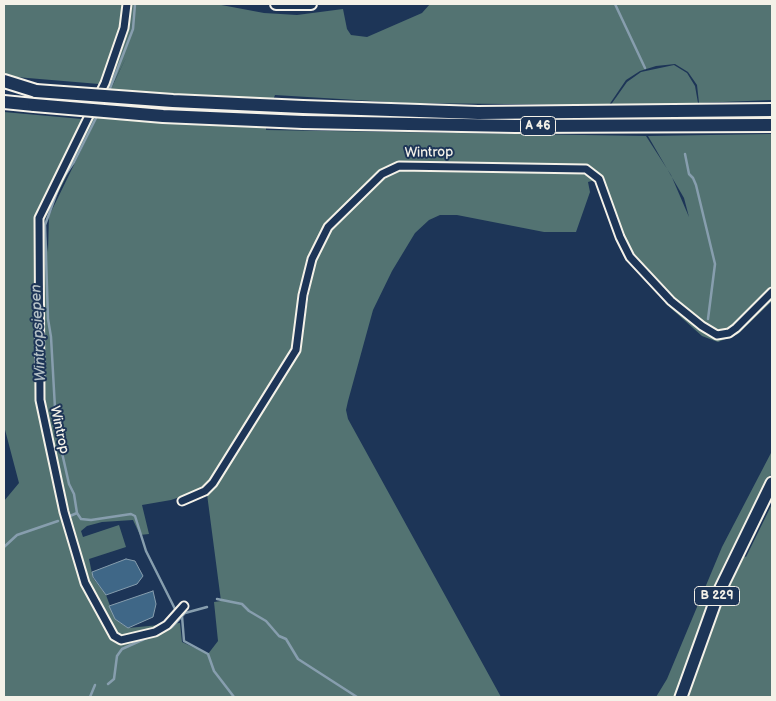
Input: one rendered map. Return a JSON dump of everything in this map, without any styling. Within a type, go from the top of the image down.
[{"type":"highway","points":[[4,82],[36,91]]},
{"type":"highway","name":"A 46","points":[[4,88],[172,101],[478,113],[772,110]]},
{"type":"highway","name":"A 46","points":[[4,102],[163,116],[303,122],[515,126],[772,125]]},
{"type":"main road","points":[[276,4],[311,4]]},
{"type":"main road","name":"B 229","points":[[681,697],[711,611],[772,482]]},
{"type":"street","name":"Wintrop","points":[[127,4],[124,28],[105,83],[39,218],[40,400],[64,512],[85,584],[114,636],[121,640],[155,632],[167,625],[184,606]]},
{"type":"street","name":"Wintrop","points":[[182,501],[205,491],[213,483],[296,350],[304,295],[312,258],[328,227],[382,174],[392,168],[410,164],[586,169],[599,179],[620,238],[630,257],[671,301],[702,326],[717,334],[729,333],[772,292]]},
{"type":"green space","points":[[4,4],[216,4],[264,13],[297,15],[343,9],[347,29],[351,35],[367,37],[422,13],[430,4],[772,4],[772,100],[699,103],[697,85],[688,72],[675,64],[656,66],[640,71],[626,80],[609,105],[405,103],[275,95],[266,118],[266,130],[646,136],[667,169],[648,136],[772,134],[772,301],[738,334],[718,342],[702,336],[665,303],[669,301],[668,295],[634,258],[622,238],[595,170],[586,174],[595,180],[588,182],[590,192],[576,232],[544,232],[457,215],[440,215],[429,220],[415,233],[392,271],[373,310],[346,410],[348,419],[501,697],[4,697],[4,501],[19,483],[4,426],[4,112],[82,119],[99,84],[4,76]],"holes":[[[126,58],[49,216],[48,252],[44,221]],[[381,171],[387,176],[329,227],[315,259],[300,347],[216,484],[207,494],[221,601],[214,602],[218,641],[208,654],[182,642],[180,623],[128,628],[115,619],[106,595],[93,578],[89,559],[126,547],[119,525],[83,537],[81,531],[87,526],[102,522],[133,520],[140,535],[149,534],[142,505],[171,500],[204,489],[212,481],[296,346],[310,256],[329,219]],[[672,177],[684,198],[689,217]]]},
{"type":"green space","points":[[674,65],[687,73],[695,86],[698,103],[610,106],[627,82],[641,72]]},
{"type":"green space","points":[[772,451],[772,472],[734,552],[746,557],[772,504],[772,697],[656,697],[667,679],[722,547]]},
{"type":"water","points":[[126,559],[135,561],[143,576],[137,584],[106,595],[93,577],[92,572]]},
{"type":"water","points":[[153,591],[156,604],[153,617],[128,628],[115,619],[109,606]]},
{"type":"waterway","name":"Wintropsiepen","points":[[109,91],[133,29],[135,4]]},
{"type":"waterway","points":[[615,4],[645,68]]},
{"type":"waterway","name":"Wintropsiepen","points":[[98,114],[74,162],[61,181],[45,225],[48,319],[51,337],[56,426],[69,484],[74,494],[77,513],[81,519],[91,520],[131,514],[135,516],[146,551],[176,611]]},
{"type":"waterway","points":[[685,154],[689,174],[696,185],[715,264],[708,319]]},
{"type":"waterway","name":"Wintropsiepen","points":[[70,516],[77,513]]},
{"type":"waterway","points":[[4,547],[17,535],[58,521]]},
{"type":"waterway","points":[[217,599],[242,604],[249,611],[266,621],[279,636],[286,639],[298,659],[357,697]]},
{"type":"waterway","name":"Wintropsiepen","points":[[158,634],[172,627],[185,613],[207,607]]},
{"type":"waterway","name":"Wintropsiepen","points":[[182,616],[184,641],[208,654],[214,671],[234,697]]},
{"type":"waterway","points":[[108,684],[114,679],[117,656],[122,649],[151,636]]},
{"type":"waterway","points":[[90,697],[95,685]]}]
